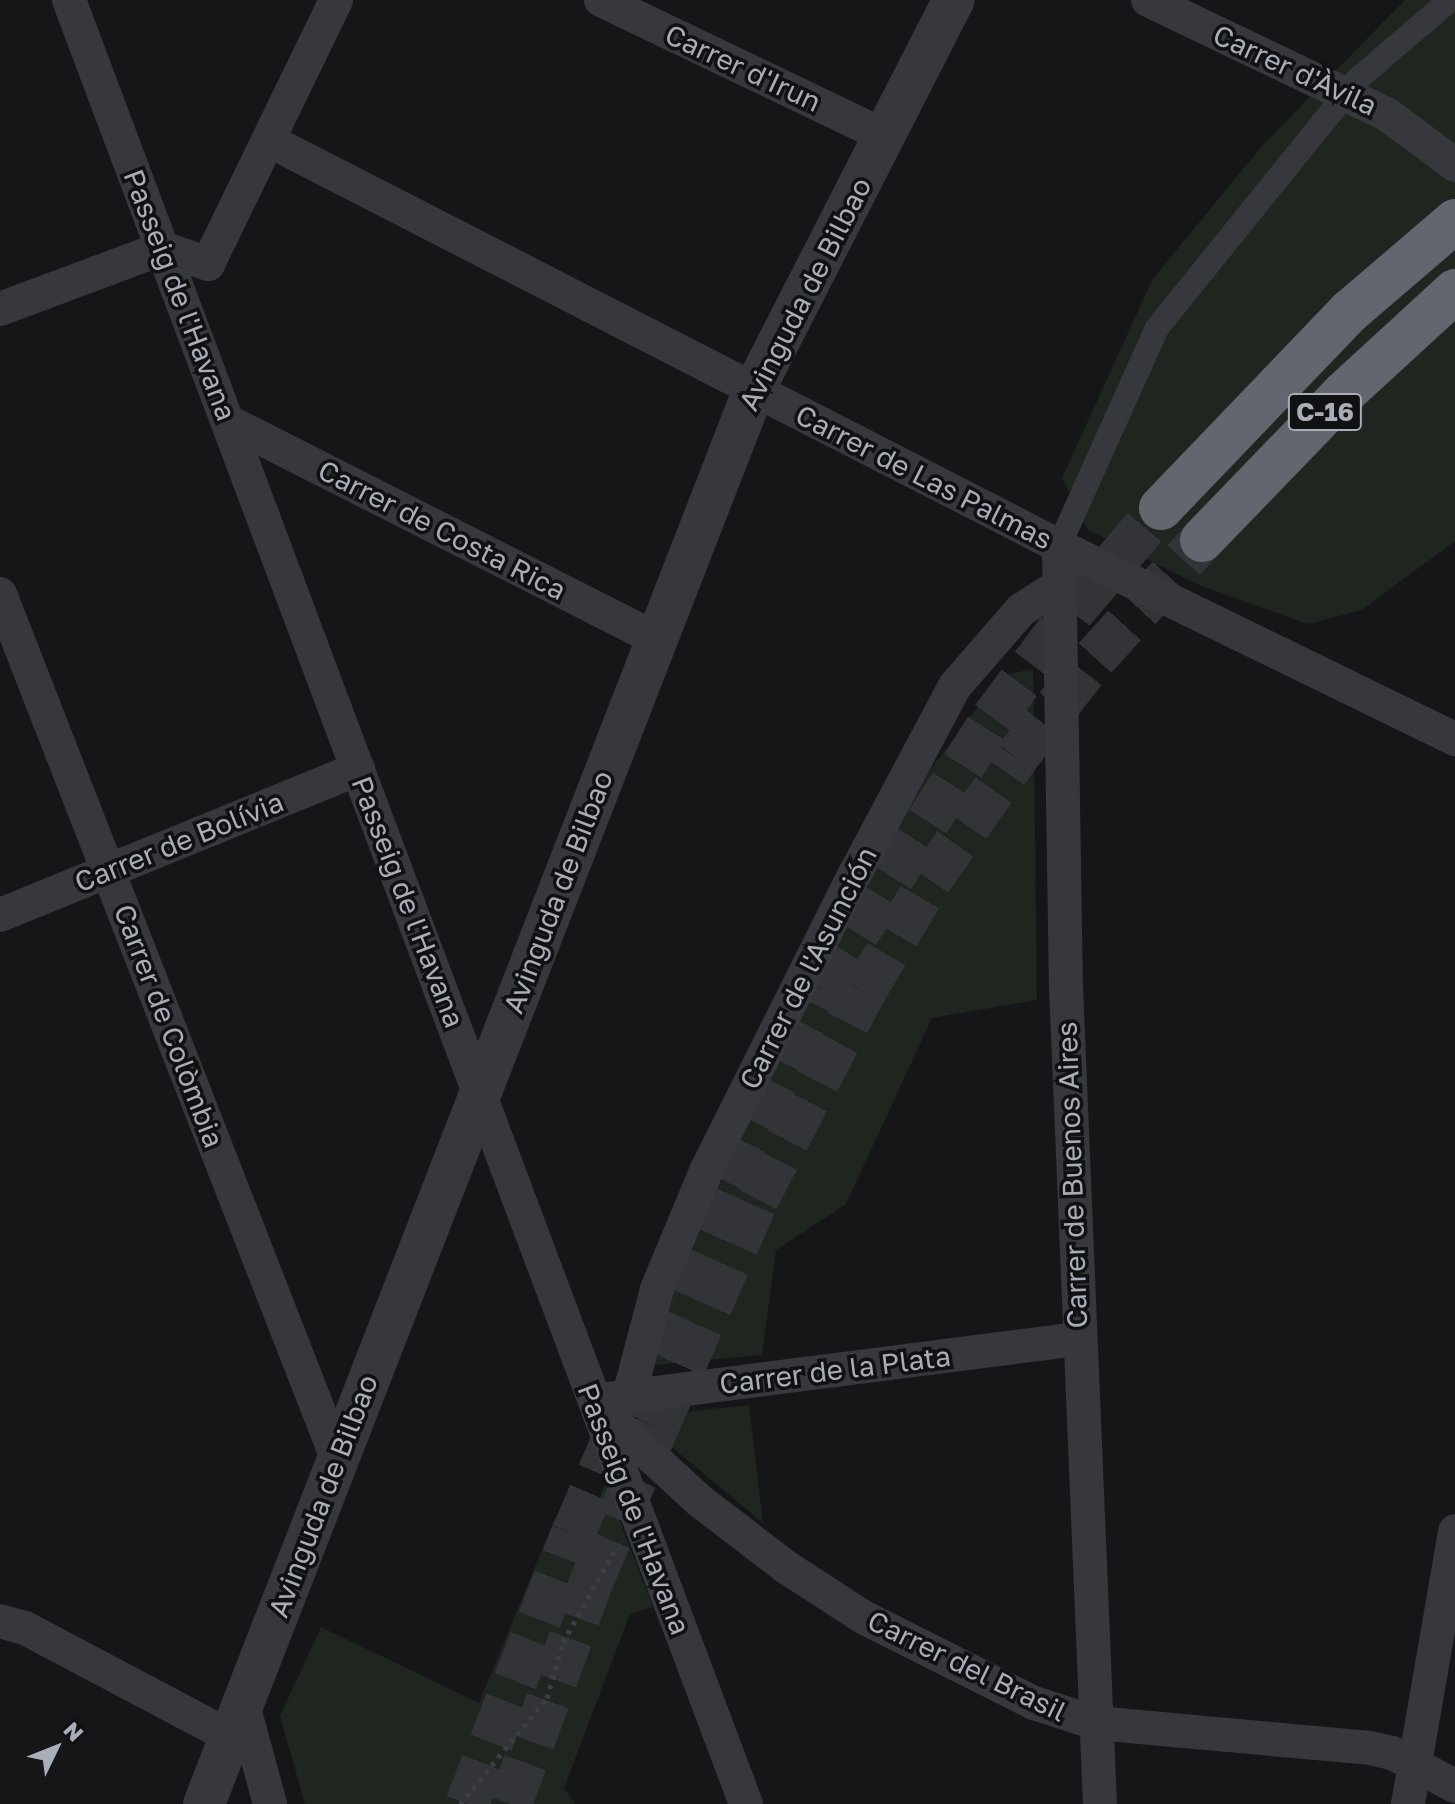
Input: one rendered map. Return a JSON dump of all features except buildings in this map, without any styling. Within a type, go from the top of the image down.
[{"type":"highway","name":"C-16","points":[[1161,508],[1349,312],[1455,221]]},
{"type":"highway","name":"C-16","points":[[1202,540],[1343,394],[1455,291]]},
{"type":"street","name":"Passeig de l'Havana","points":[[69,0],[746,1804]]},
{"type":"street","points":[[0,309],[163,248],[208,264],[336,0]]},
{"type":"street","name":"Carrer d'Irun","points":[[601,0],[885,136]]},
{"type":"street","name":"Avinguda de Bilbao","points":[[204,1804],[754,390],[954,0]]},
{"type":"street","name":"Carrer d'Àvila","points":[[1148,0],[1388,115],[1445,158]]},
{"type":"street","points":[[1059,546],[1157,328],[1346,95],[1450,0]]},
{"type":"street","name":"Carrer de Las Palmas","points":[[270,141],[1059,546],[1455,739]]},
{"type":"street","name":"Carrer de Costa Rica","points":[[229,422],[656,639]]},
{"type":"street","name":"Carrer de Buenos Aires","points":[[1059,546],[1066,987],[1078,1339],[1100,1804]]},
{"type":"street","name":"Carrer de l'Asunción","points":[[629,1396],[657,1289],[706,1171],[856,872],[955,686],[1021,610],[1060,585]]},
{"type":"street","name":"Carrer de Colòmbia","points":[[0,594],[337,1458]]},
{"type":"street","name":"Carrer de Bolívia","points":[[0,915],[358,769]]},
{"type":"street","name":"Carrer de la Plata","points":[[593,1401],[1078,1339]]},
{"type":"street","name":"Carrer del Brasil","points":[[593,1401],[700,1501],[786,1567],[863,1617],[1034,1703],[1096,1723],[1370,1748],[1455,1786]]},
{"type":"street","points":[[1408,1804],[1455,1531]]},
{"type":"street","points":[[0,1621],[25,1628],[237,1721],[270,1804]]},
{"type":"path","points":[[460,1804],[547,1698],[563,1642],[635,1512]]},
{"type":"shaded area","points":[[1405,0],[1455,0],[1455,541],[1362,610],[1308,624],[1201,586],[1088,530],[1062,478],[1152,280],[1261,147]]},
{"type":"shaded area","points":[[1033,669],[1037,1000],[932,1018],[846,1204],[776,1250],[762,1355],[644,1366],[693,1229],[914,791],[1002,675]]},
{"type":"shaded area","points":[[749,1405],[763,1523],[656,1434],[653,1415]]},
{"type":"shaded area","points":[[605,1483],[653,1607],[630,1614],[564,1788],[575,1804],[305,1804],[280,1716],[321,1627],[479,1703],[555,1518],[588,1531]]},
{"type":"tunnel","points":[[467,1804],[573,1534],[725,1181],[822,989],[993,718],[1073,611],[1161,508]]},
{"type":"tunnel","points":[[510,1804],[592,1580],[657,1427],[757,1199],[864,992],[930,880],[1016,758],[1095,658],[1202,540]]}]
